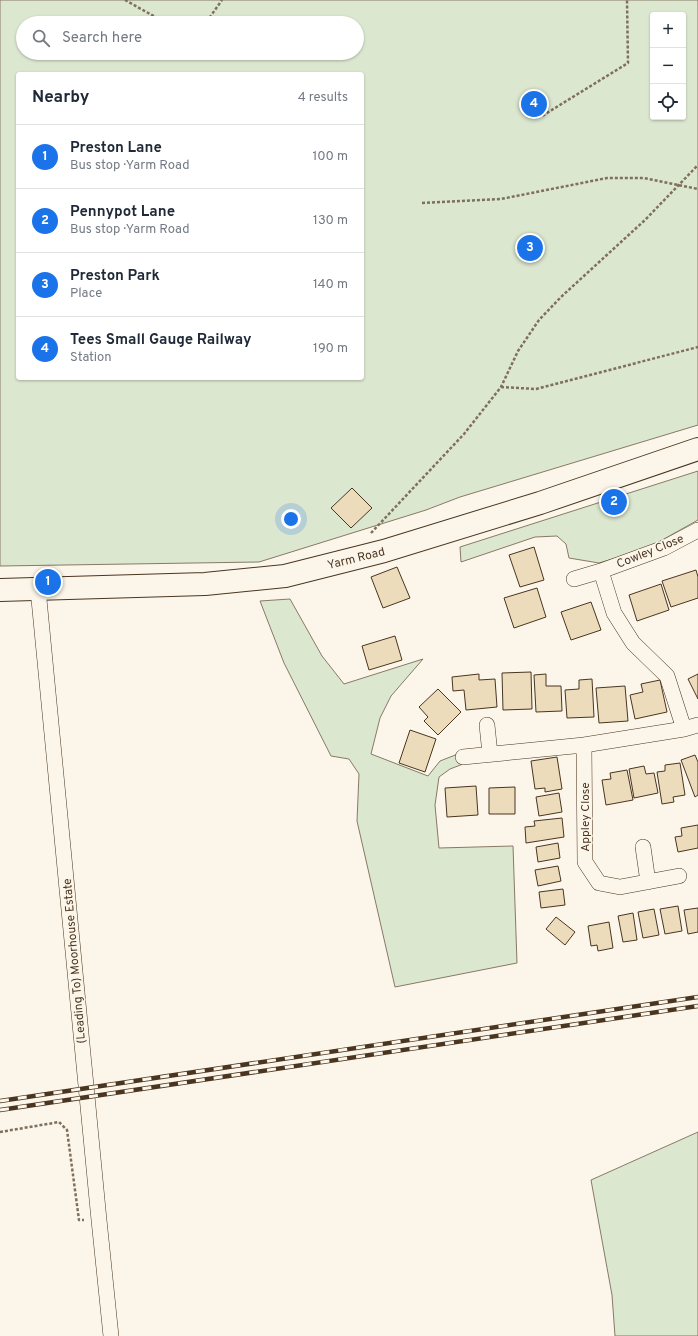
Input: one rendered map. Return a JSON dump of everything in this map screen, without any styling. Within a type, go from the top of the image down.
[{"type":"main road","name":"Yarm Road","points":[[0,590],[205,584],[285,576],[384,551],[540,503],[698,449]]},
{"type":"street","name":"Cowley Close","points":[[574,579],[601,571],[664,548],[698,530]]},
{"type":"street","name":"Cowley Close","points":[[601,571],[614,613],[632,643],[667,676],[691,727]]},
{"type":"street","name":"(Leading To) Moorhouse Estate","points":[[38,589],[98,1220],[111,1334]]},
{"type":"street","points":[[487,725],[490,754]]},
{"type":"street","points":[[463,757],[584,745],[691,727]]},
{"type":"street","name":"Appley Close","points":[[584,745],[585,862],[599,883],[620,887],[679,876]]},
{"type":"street","points":[[643,847],[648,882]]},
{"type":"path","points":[[125,0],[154,16]]},
{"type":"path","points":[[211,16],[222,0]]},
{"type":"path","points":[[534,104],[542,116],[628,63],[627,0]]},
{"type":"path","points":[[367,538],[464,434],[501,387],[518,351],[540,320],[561,297],[646,220],[698,164]]},
{"type":"path","points":[[422,203],[501,199],[607,178],[644,178],[698,190]]},
{"type":"path","points":[[501,387],[536,390],[698,347]]},
{"type":"path","points":[[0,1132],[59,1122],[67,1130],[79,1220],[98,1220]]},
{"type":"green space","points":[[0,0],[698,0],[698,425],[460,497],[426,510],[259,562],[0,566]]},
{"type":"green space","points":[[698,471],[698,520],[646,549],[599,563],[569,558],[566,544],[557,536],[535,537],[461,562],[460,547]]},
{"type":"green space","points":[[290,599],[322,656],[344,684],[423,659],[391,696],[380,718],[371,754],[428,776],[440,761],[463,752],[463,764],[450,769],[439,777],[435,805],[439,848],[513,846],[517,963],[395,987],[357,821],[359,774],[349,759],[331,756],[284,663],[260,601]]},
{"type":"green space","points":[[698,1132],[698,1336],[615,1336],[612,1295],[591,1180]]},
{"type":"building","points":[[352,488],[372,508],[351,528],[331,508]]},
{"type":"building","points":[[534,547],[544,580],[520,587],[509,555]]},
{"type":"building","points":[[397,567],[410,598],[383,608],[371,577]]},
{"type":"building","points":[[696,570],[698,577],[698,598],[671,607],[662,581]]},
{"type":"building","points":[[661,584],[669,610],[637,621],[629,595]]},
{"type":"building","points":[[537,588],[546,617],[514,628],[504,598]]},
{"type":"building","points":[[591,602],[601,630],[571,640],[561,612]]},
{"type":"building","points":[[395,636],[402,660],[369,670],[362,646]]},
{"type":"building","points":[[531,672],[532,709],[503,710],[502,673]]},
{"type":"building","points":[[479,674],[479,680],[495,679],[497,707],[466,710],[464,690],[453,691],[452,677]]},
{"type":"building","points":[[546,674],[546,686],[561,686],[562,711],[536,712],[534,675]]},
{"type":"building","points":[[698,674],[698,699],[688,679]]},
{"type":"building","points":[[592,679],[594,717],[567,718],[565,690],[579,689],[579,680]]},
{"type":"building","points":[[660,680],[667,712],[635,719],[630,695],[643,692],[641,684]]},
{"type":"building","points":[[625,686],[628,721],[599,723],[596,688]]},
{"type":"building","points":[[438,689],[461,712],[438,735],[424,721],[428,717],[419,707]]},
{"type":"building","points":[[410,730],[436,739],[425,772],[399,763]]},
{"type":"building","points":[[695,755],[698,762],[698,795],[695,797],[681,760]]},
{"type":"building","points":[[557,757],[562,789],[545,792],[545,788],[535,789],[531,761]]},
{"type":"building","points":[[680,763],[685,795],[673,797],[674,802],[662,804],[657,772],[665,771],[665,765]]},
{"type":"building","points":[[644,766],[646,774],[654,773],[658,793],[634,798],[629,769]]},
{"type":"building","points":[[627,770],[633,800],[606,805],[602,780],[611,779],[610,773]]},
{"type":"building","points":[[476,786],[478,815],[447,817],[445,788]]},
{"type":"building","points":[[515,787],[515,814],[489,814],[489,788]]},
{"type":"building","points":[[559,793],[562,812],[539,816],[536,797]]},
{"type":"building","points":[[562,818],[564,837],[526,843],[525,827],[535,826],[534,821]]},
{"type":"building","points":[[698,825],[698,848],[678,852],[675,837],[682,836],[681,828]]},
{"type":"building","points":[[558,843],[560,858],[538,862],[536,847]]},
{"type":"building","points":[[558,866],[561,881],[538,886],[535,870]]},
{"type":"building","points":[[563,889],[565,905],[541,908],[539,892]]},
{"type":"building","points":[[678,906],[682,931],[665,934],[660,909]]},
{"type":"building","points":[[698,908],[698,932],[688,934],[684,910]]},
{"type":"building","points":[[654,909],[659,935],[643,938],[638,912]]},
{"type":"building","points":[[633,913],[637,940],[623,942],[618,916]]},
{"type":"building","points":[[556,917],[575,932],[565,945],[546,929]]},
{"type":"building","points":[[609,922],[613,948],[598,951],[597,945],[591,946],[588,926]]},
{"type":"railway","points":[[0,1101],[698,997]]},
{"type":"railway","points":[[0,1110],[698,1006]]},
{"type":"place","name":"Tees Small Gauge Railway","points":[[534,104]]},
{"type":"place","name":"Preston Park","points":[[530,248]]},
{"type":"place","name":"Pennypot Lane","points":[[614,502]]},
{"type":"place","name":"Preston Lane","points":[[48,582]]}]
